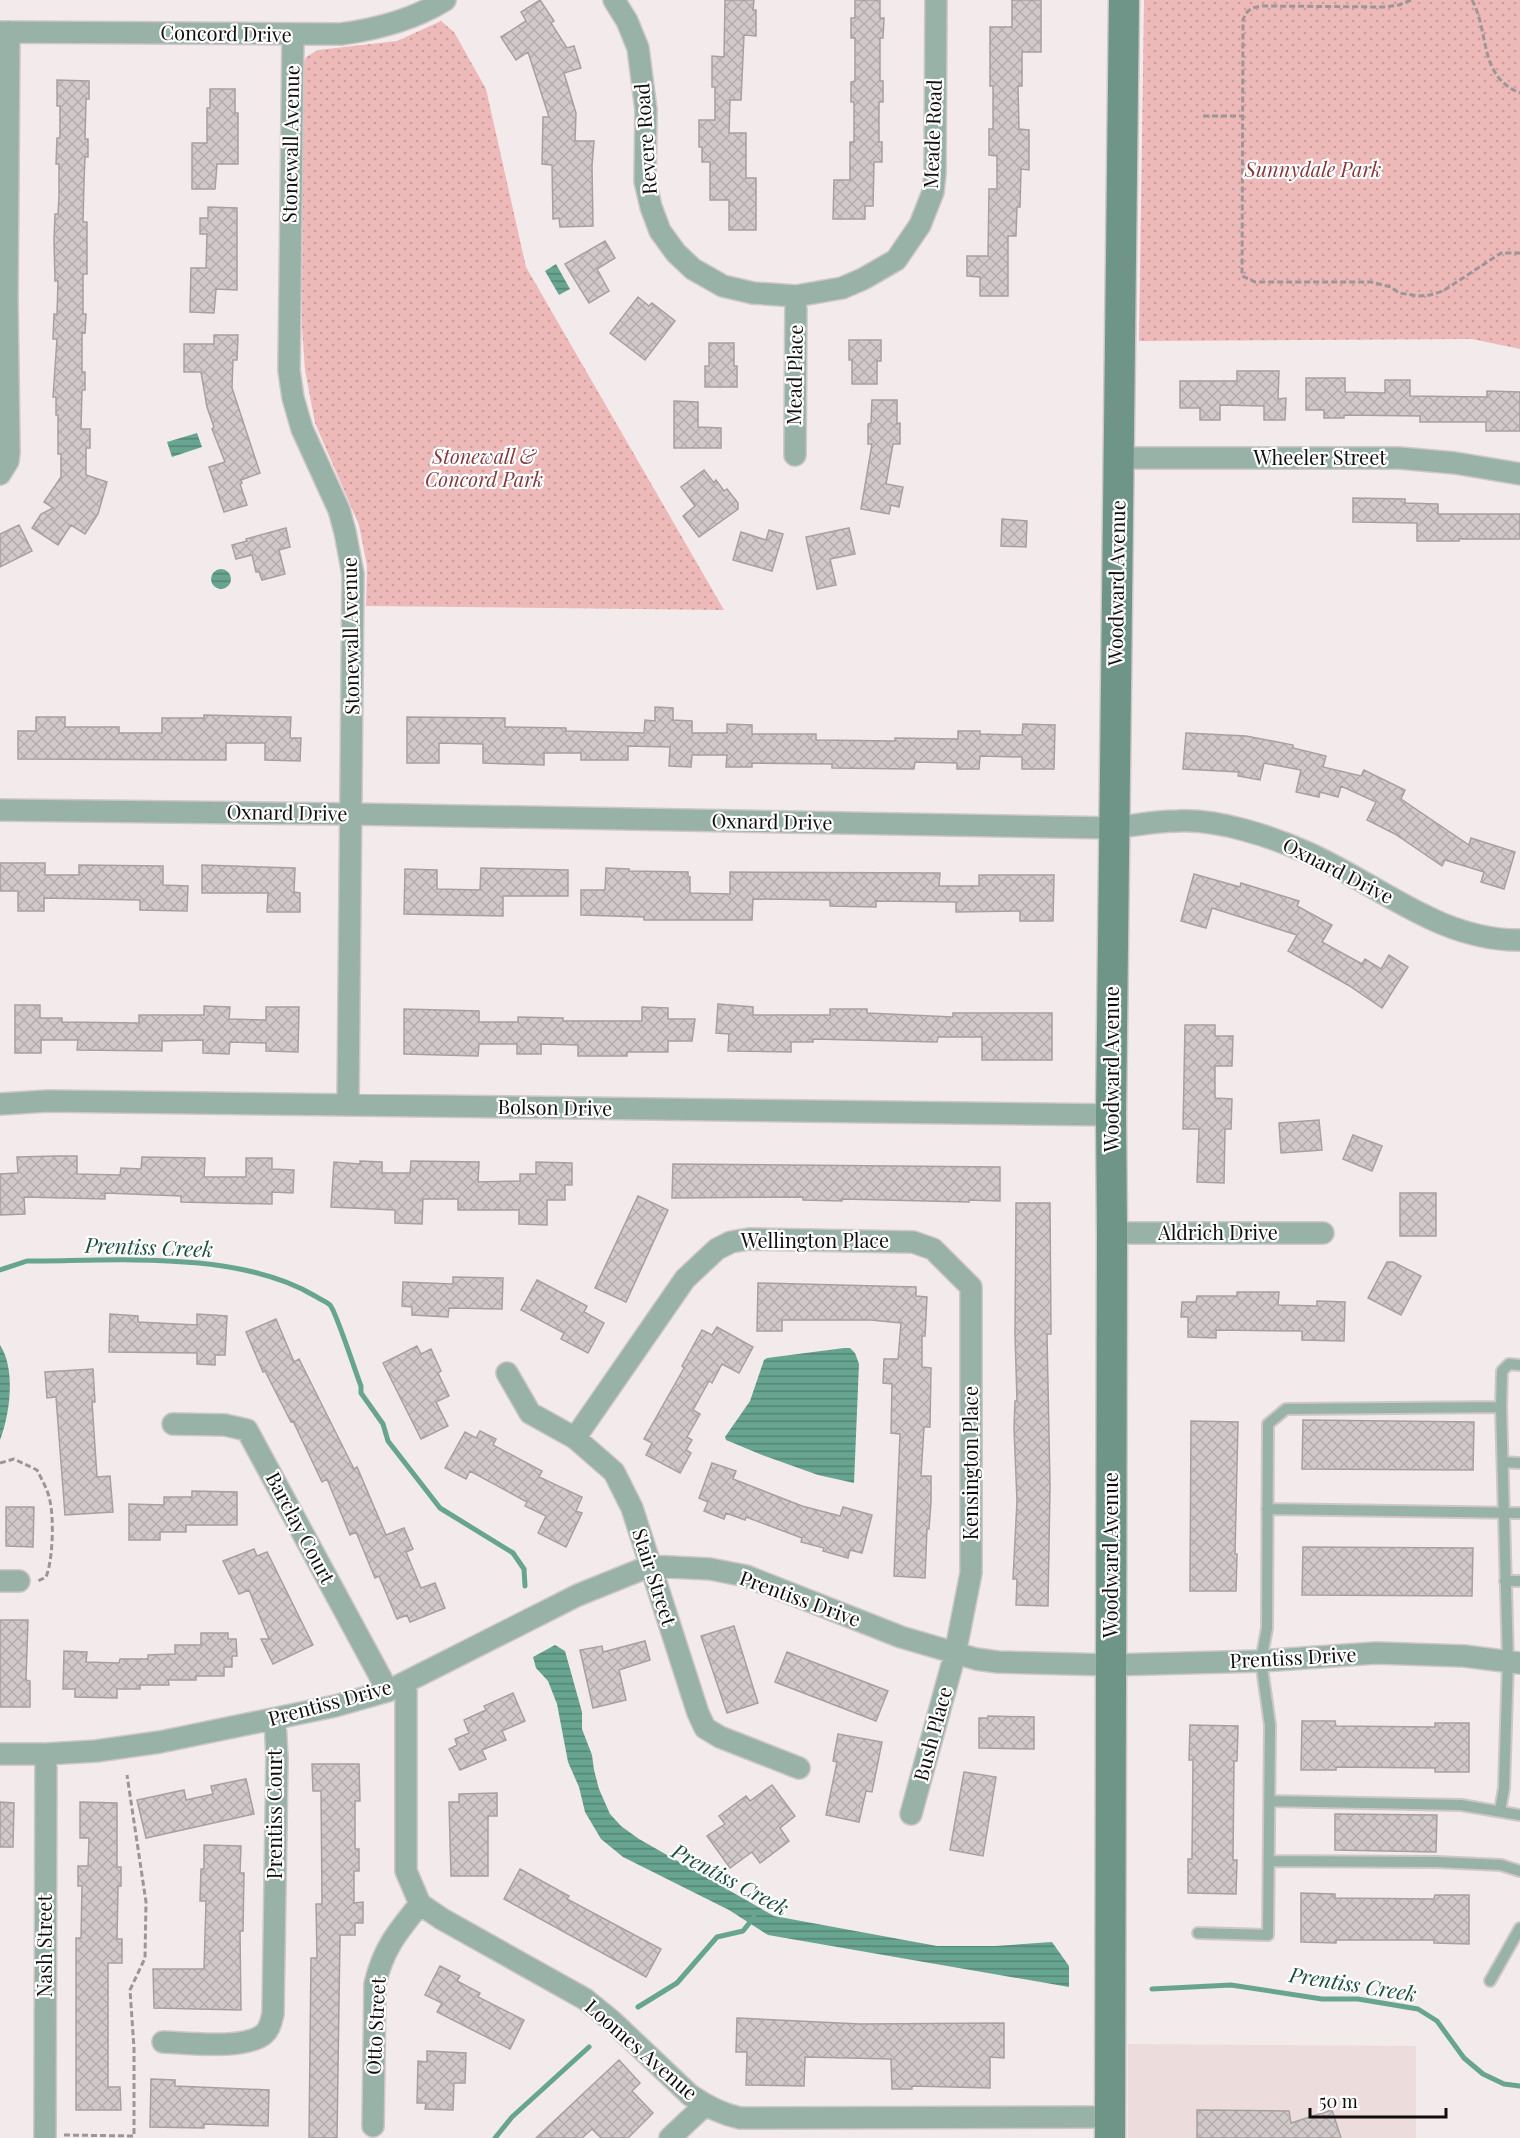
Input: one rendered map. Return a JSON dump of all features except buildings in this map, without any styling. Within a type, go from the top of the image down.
[{"type":"main road","name":"Woodward Avenue","points":[[1110,2128],[1111,1115],[1124,0]]},
{"type":"street","name":"Concord Drive","points":[[4,32],[341,34],[381,27],[416,15],[445,0]]},
{"type":"street","name":"Revere Road","points":[[614,0],[627,21],[638,48],[646,110],[645,180],[651,207],[660,231],[676,253],[693,269],[723,286],[753,292],[796,296]]},
{"type":"street","name":"Meade Road","points":[[796,296],[842,288],[863,279],[896,260],[920,225],[933,192],[935,173],[936,0]]},
{"type":"street","points":[[0,474],[8,461],[9,452],[3,300],[4,32]]},
{"type":"street","name":"Stonewall Avenue","points":[[293,35],[289,370],[293,398],[302,429],[339,510],[351,555],[354,594],[348,1105]]},
{"type":"street","name":"Mead Place","points":[[795,455],[796,296]]},
{"type":"street","name":"Wheeler Street","points":[[1118,458],[1399,458],[1520,474]]},
{"type":"street","name":"Oxnard Drive","points":[[0,810],[1114,828],[1179,820],[1264,836],[1307,852],[1444,925],[1489,937],[1520,940]]},
{"type":"street","name":"Bolson Drive","points":[[0,1104],[48,1101],[1111,1115]]},
{"type":"street","name":"Aldrich Drive","points":[[1112,1233],[1323,1233]]},
{"type":"street","name":"Wellington Place","points":[[575,1438],[685,1279],[717,1249],[731,1242],[749,1239],[913,1242],[933,1250],[960,1276]]},
{"type":"street","name":"Kensington Place","points":[[955,1654],[971,1573],[971,1287],[960,1276]]},
{"type":"street","name":"Stair Street","points":[[507,1373],[530,1413],[575,1438],[614,1472],[632,1508],[698,1713],[705,1728],[720,1737],[799,1768]]},
{"type":"street","name":"Barclay Court","points":[[173,1424],[225,1425],[247,1430],[397,1686]]},
{"type":"street","name":"Prentiss Drive","points":[[0,1754],[96,1751],[160,1742],[335,1706],[397,1686],[578,1595],[650,1566],[710,1569],[746,1576],[900,1637],[955,1654],[998,1662],[1111,1665],[1376,1653],[1464,1656],[1514,1662]]},
{"type":"street","name":"Bush Place","points":[[911,1814],[955,1654]]},
{"type":"street","points":[[397,1686],[406,1871],[420,1904]]},
{"type":"street","name":"Prentiss Court","points":[[163,2042],[234,2043],[255,2040],[265,2033],[271,2023],[277,1758],[275,1719]]},
{"type":"street","name":"Nash Street","points":[[45,2137],[46,1754]]},
{"type":"street","name":"Loomes Avenue","points":[[420,1904],[442,1919],[585,1999],[612,2021],[690,2096],[723,2114],[740,2118],[1110,2128]]},
{"type":"street","name":"Otto Street","points":[[373,2126],[375,1984],[379,1966],[389,1945],[420,1904]]},
{"type":"street","points":[[670,2138],[705,2105]]},
{"type":"lane","points":[[1500,1811],[1504,1788],[1514,1662],[1505,1581],[1502,1371],[1509,1364],[1520,1365]]},
{"type":"lane","points":[[1198,1933],[1268,1935],[1270,1725],[1261,1660],[1268,1628],[1268,1424],[1286,1408],[1501,1407]]},
{"type":"lane","points":[[1503,1462],[1520,1463]]},
{"type":"lane","points":[[1267,1509],[1520,1513]]},
{"type":"lane","points":[[1505,1581],[1520,1581]]},
{"type":"lane","points":[[1270,1801],[1461,1805],[1520,1815]]},
{"type":"lane","points":[[1269,1861],[1501,1864],[1520,1871]]},
{"type":"lane","points":[[1490,1981],[1520,1928]]},
{"type":"path","points":[[1411,0],[1400,5],[1384,7],[1252,7],[1246,12],[1243,20],[1242,276],[1255,282],[1371,282],[1391,287],[1399,293],[1419,296],[1430,295],[1454,284],[1501,253],[1520,254]]},
{"type":"path","points":[[1472,0],[1477,9],[1492,69],[1505,85],[1520,93]]},
{"type":"path","points":[[1203,116],[1242,116]]},
{"type":"path","points":[[0,1463],[14,1459],[37,1470],[50,1501],[52,1545],[46,1577],[41,1581],[10,1581]]},
{"type":"path","points":[[45,2137],[134,2136],[134,2048],[130,1990],[145,1958],[146,1902],[128,1775]]},
{"type":"shaded area","points":[[556,264],[570,289],[559,295],[545,271]]},
{"type":"shaded area","points":[[197,433],[202,447],[172,457],[167,442]]},
{"type":"shaded area","points":[[217,569],[225,569],[231,575],[231,583],[225,589],[217,589],[211,583],[211,575]]},
{"type":"shaded area","points":[[0,1345],[8,1366],[10,1392],[0,1440]]},
{"type":"shaded area","points":[[850,1348],[855,1353],[859,1364],[854,1483],[818,1475],[726,1440],[725,1437],[750,1401],[764,1360]]},
{"type":"shaded area","points":[[555,1645],[565,1651],[582,1712],[582,1729],[592,1755],[599,1789],[610,1814],[621,1826],[639,1839],[774,1916],[937,1946],[995,1946],[1052,1942],[1069,1966],[1069,1987],[768,1935],[729,1910],[623,1857],[601,1839],[585,1812],[579,1787],[568,1762],[557,1704],[548,1681],[536,1668],[533,1657]]},
{"type":"shaded area","points":[[1128,2044],[1416,2046],[1416,2138],[1128,2138]]},
{"type":"green space","name":"Sunnydale Park","points":[[1144,0],[1520,0],[1520,349],[1472,339],[1139,341]]},
{"type":"green space","name":"Stonewall & Concord Park","points":[[441,21],[454,32],[486,89],[526,267],[724,610],[366,606],[367,566],[359,525],[315,423],[305,370],[302,326],[303,67],[306,57],[318,50],[397,41]]},
{"type":"waterway","name":"Prentiss Creek","points":[[0,1270],[27,1261],[175,1261],[250,1271],[284,1281],[327,1302],[341,1330],[361,1386],[361,1393],[383,1424],[388,1441],[440,1508],[513,1553],[524,1569],[525,1586]]},
{"type":"waterway","points":[[638,2007],[677,1983],[717,1937],[743,1931],[754,1917]]},
{"type":"waterway","name":"Prentiss Creek","points":[[1152,1989],[1231,1985],[1322,1999],[1358,1999],[1418,2009],[1437,2021],[1464,2058],[1483,2074],[1504,2084],[1520,2086]]},
{"type":"waterway","points":[[495,2138],[512,2117],[589,2047]]}]
